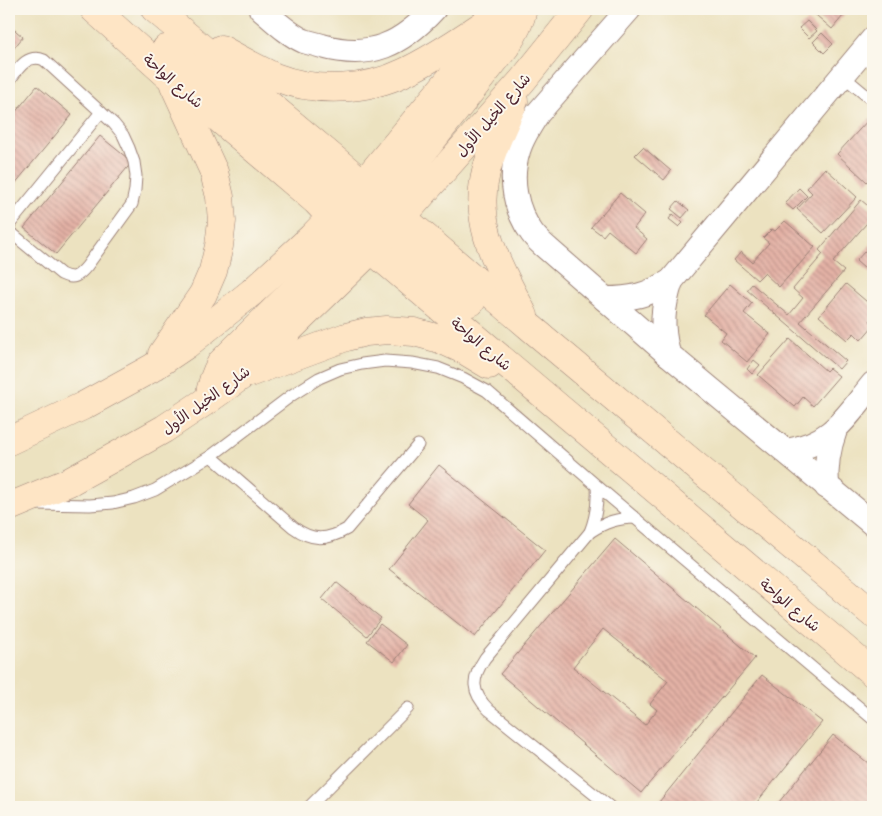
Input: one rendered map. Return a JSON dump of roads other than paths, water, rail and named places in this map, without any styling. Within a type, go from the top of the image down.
[{"type":"main road","name":"شارع الخيل الأول","points":[[13,505],[69,482],[164,429],[240,377],[368,217],[513,9]]},
{"type":"main road","points":[[164,16],[236,58],[276,77],[300,84],[325,88],[351,87],[375,83],[404,73],[513,9]]},
{"type":"main road","name":"شارع الخيل الأول","points":[[9,441],[83,406],[152,368],[218,320],[312,237],[368,217],[522,81],[580,9]]},
{"type":"main road","points":[[102,16],[136,24],[596,406],[607,411],[619,413],[631,411]]},
{"type":"main road","name":"شارع الواحة","points":[[102,16],[170,77],[316,201],[368,217],[530,327],[873,614]]},
{"type":"main road","name":"شارع الواحة","points":[[164,16],[368,217],[547,398],[873,673]]},
{"type":"main road","points":[[152,368],[203,294],[213,270],[219,246],[222,221],[220,196],[214,172],[170,77]]},
{"type":"main road","points":[[522,81],[492,151],[482,194],[487,238],[530,327]]},
{"type":"main road","points":[[209,399],[214,374],[221,363],[368,217]]},
{"type":"main road","points":[[240,377],[346,337],[366,332],[387,330],[414,332],[440,339],[464,350],[547,398]]},
{"type":"street","points":[[261,9],[304,41],[336,50],[357,51],[374,50],[391,44],[414,29],[434,9]]},
{"type":"street","points":[[629,9],[538,114],[526,131],[518,151],[514,172],[515,193],[521,214],[533,234],[605,300],[873,524]]},
{"type":"street","points":[[605,300],[622,300],[640,296],[656,290],[671,281],[873,39]]},
{"type":"street","points":[[668,354],[664,336],[663,317],[665,299],[671,281]]},
{"type":"street","points":[[786,451],[812,445],[835,430],[873,384]]},
{"type":"street","points":[[828,487],[827,458],[835,430]]},
{"type":"lane","points":[[9,81],[24,62],[29,59],[39,58],[44,60],[114,124],[129,148],[136,176],[132,204],[81,273],[75,277],[61,274],[9,231]]},
{"type":"lane","points":[[843,76],[873,102]]},
{"type":"lane","points":[[9,225],[101,112]]},
{"type":"lane","points":[[13,505],[90,505],[113,503],[134,498],[155,490],[211,456],[292,395],[319,378],[340,369],[385,361],[412,363],[438,368],[463,378],[487,391],[596,486],[873,719]]},
{"type":"lane","points":[[211,456],[302,534],[314,538],[326,538],[337,535],[347,529],[418,445]]},
{"type":"lane","points":[[590,532],[596,514],[598,496],[596,486]]},
{"type":"lane","points":[[610,807],[480,702],[475,678],[479,666],[485,658],[590,532],[607,522],[636,518]]},
{"type":"lane","points":[[309,807],[408,708]]}]
